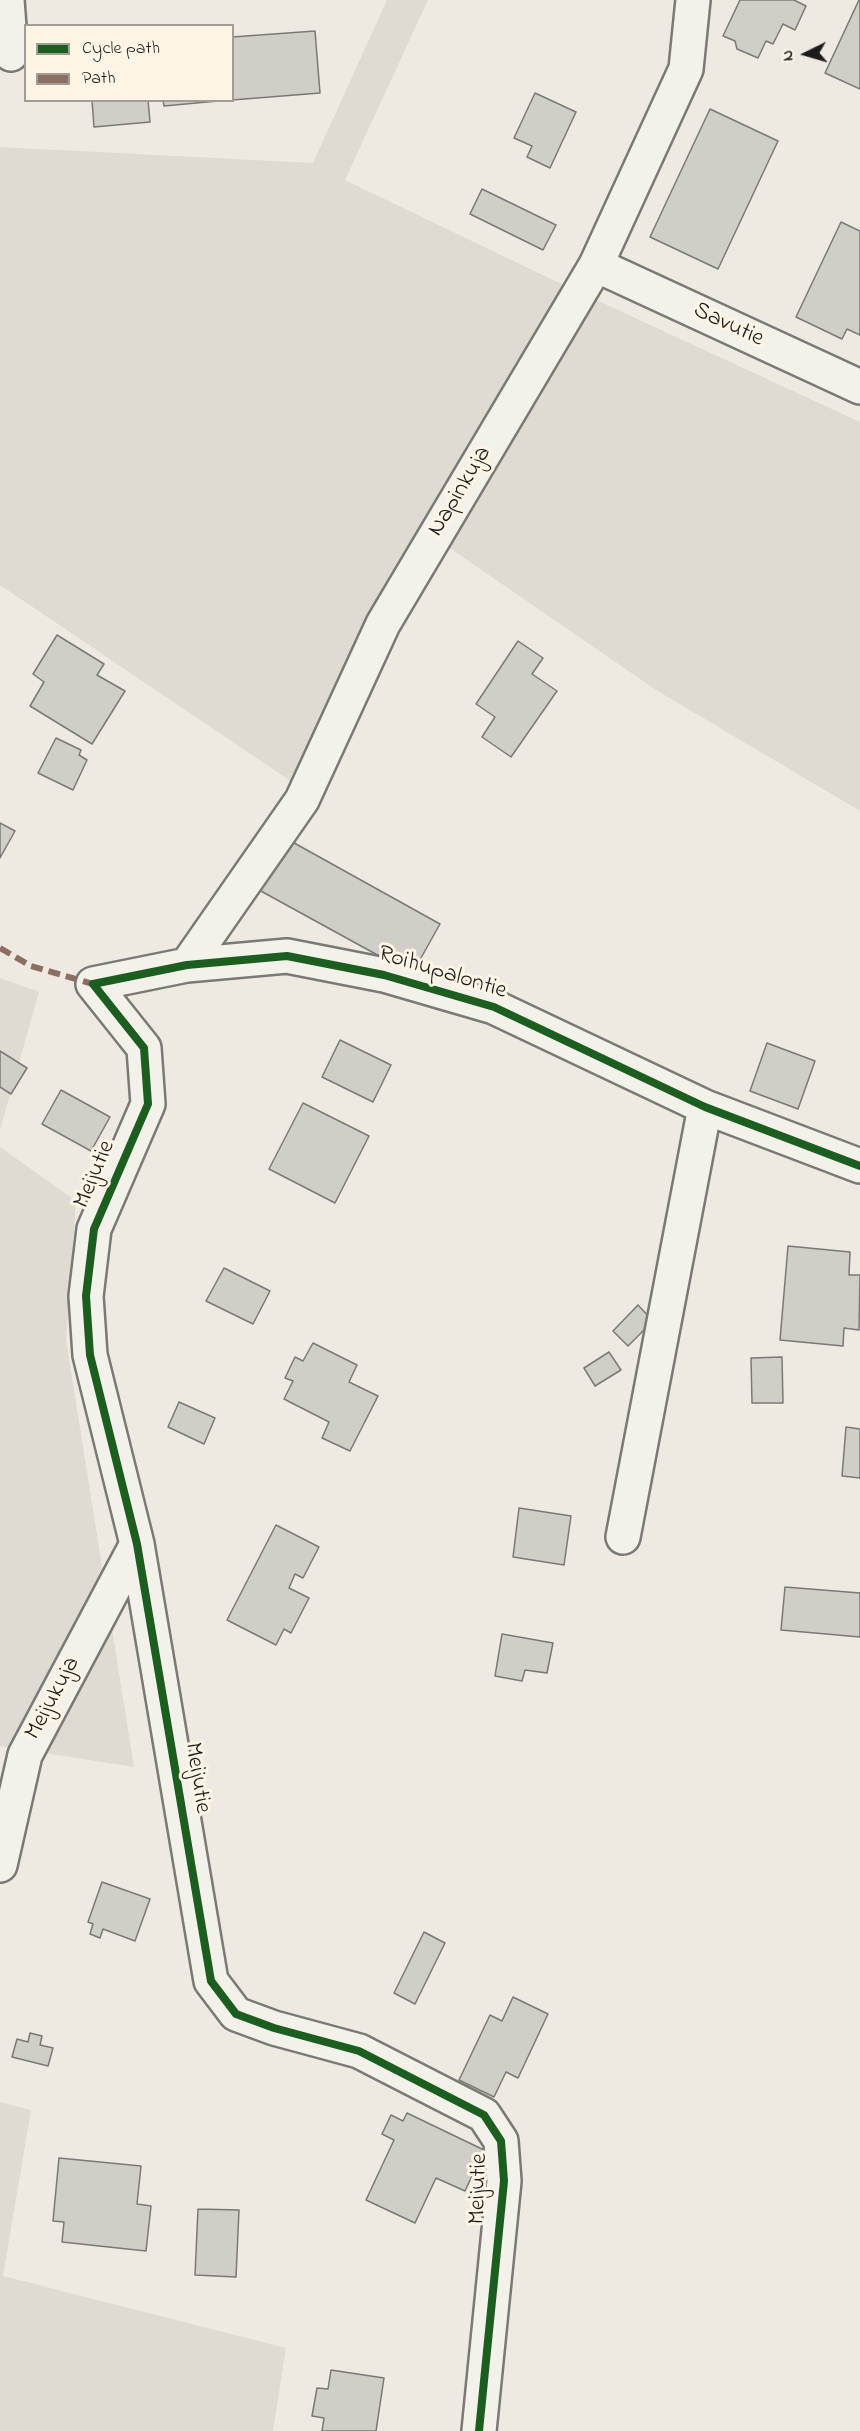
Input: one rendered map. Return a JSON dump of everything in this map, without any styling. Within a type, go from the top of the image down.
[{"type":"street","points":[[7,0],[11,54]]},
{"type":"street","name":"Napinkuja","points":[[187,965],[302,800],[383,624],[596,265],[686,69],[693,0]]},
{"type":"street","name":"Savutie","points":[[596,265],[860,387]]},
{"type":"street","name":"Roihupalontie","points":[[93,984],[187,965],[287,956],[384,975],[494,1007],[705,1107],[860,1166]]},
{"type":"street","name":"Meijutie","points":[[93,984],[144,1048],[148,1104],[94,1229],[86,1296],[90,1355],[137,1544],[211,1981],[236,2014],[274,2028],[359,2051],[484,2115],[501,2141],[504,2181],[479,2431]]},
{"type":"street","points":[[623,1537],[705,1107]]},
{"type":"street","name":"Meijukuja","points":[[0,1865],[25,1755],[137,1544]]},
{"type":"shaded area","points":[[387,0],[428,0],[345,180],[553,280],[860,422],[860,811],[656,690],[425,531],[295,784],[0,585],[0,147],[313,163]]},
{"type":"shaded area","points":[[0,978],[39,992],[0,1130]]},
{"type":"shaded area","points":[[0,1147],[76,1201],[66,1340],[134,1767],[0,1746]]},
{"type":"shaded area","points":[[0,2102],[31,2110],[3,2276],[286,2348],[273,2431],[0,2431]]},
{"type":"building","points":[[740,0],[794,0],[806,6],[795,30],[783,24],[773,44],[766,41],[758,58],[737,49],[735,41],[723,36]]},
{"type":"building","points":[[860,0],[860,89],[825,73]]},
{"type":"building","points":[[315,31],[320,93],[234,100],[234,37]]},
{"type":"building","points":[[535,93],[576,112],[550,168],[527,157],[532,146],[514,138]]},
{"type":"building","points":[[92,102],[148,102],[150,122],[94,127]]},
{"type":"building","points":[[163,102],[207,102],[164,106]]},
{"type":"building","points":[[710,109],[778,141],[718,269],[650,237]]},
{"type":"building","points":[[482,189],[556,225],[543,250],[470,214]]},
{"type":"building","points":[[841,222],[860,231],[860,335],[847,329],[842,339],[796,317]]},
{"type":"building","points":[[57,635],[104,664],[97,675],[125,691],[92,744],[30,706],[44,682],[33,674]]},
{"type":"building","points":[[518,641],[543,658],[532,674],[557,691],[511,757],[482,737],[495,717],[476,704]]},
{"type":"building","points":[[56,738],[81,750],[79,755],[87,760],[73,790],[38,773]]},
{"type":"building","points":[[0,823],[15,831],[0,858]]},
{"type":"building","points":[[287,839],[440,924],[412,974],[259,890]]},
{"type":"building","points":[[340,1040],[391,1065],[373,1102],[322,1077]]},
{"type":"building","points":[[767,1043],[815,1061],[798,1109],[750,1091]]},
{"type":"building","points":[[0,1051],[27,1068],[11,1094],[0,1087]]},
{"type":"building","points":[[61,1090],[110,1117],[91,1151],[42,1124]]},
{"type":"building","points":[[303,1103],[369,1136],[335,1203],[269,1169]]},
{"type":"building","points":[[788,1246],[850,1252],[849,1275],[860,1275],[859,1330],[844,1328],[843,1346],[780,1340]]},
{"type":"building","points":[[224,1268],[270,1291],[253,1324],[206,1301]]},
{"type":"building","points":[[638,1305],[653,1321],[628,1346],[613,1331]]},
{"type":"building","points":[[313,1343],[357,1365],[349,1382],[378,1396],[350,1451],[322,1438],[329,1422],[284,1399],[293,1381],[285,1378],[295,1357],[303,1361]]},
{"type":"building","points":[[609,1352],[621,1370],[595,1386],[584,1368]]},
{"type":"building","points":[[782,1357],[783,1403],[752,1403],[751,1358]]},
{"type":"building","points":[[179,1402],[215,1418],[204,1444],[168,1427]]},
{"type":"building","points":[[846,1427],[860,1429],[860,1478],[842,1476]]},
{"type":"building","points":[[519,1508],[571,1516],[564,1565],[513,1557]]},
{"type":"building","points":[[276,1525],[319,1547],[303,1578],[295,1574],[289,1588],[309,1598],[291,1633],[284,1629],[276,1645],[227,1620]]},
{"type":"building","points":[[785,1587],[860,1593],[860,1637],[781,1630]]},
{"type":"building","points":[[502,1634],[553,1643],[547,1673],[525,1670],[522,1681],[495,1676]]},
{"type":"building","points":[[102,1882],[150,1899],[135,1941],[103,1929],[100,1938],[90,1934],[93,1924],[88,1922]]},
{"type":"building","points":[[424,1932],[445,1943],[415,2004],[394,1993]]},
{"type":"building","points":[[513,1997],[548,2014],[518,2078],[506,2072],[494,2097],[459,2080],[490,2015],[502,2021]]},
{"type":"building","points":[[30,2033],[42,2036],[40,2045],[53,2048],[48,2066],[12,2057],[17,2039],[28,2042]]},
{"type":"building","points":[[407,2113],[484,2150],[465,2191],[436,2178],[415,2223],[366,2200],[394,2140],[382,2134],[391,2115],[403,2121]]},
{"type":"building","points":[[59,2158],[141,2166],[137,2204],[151,2206],[146,2251],[62,2242],[64,2222],[53,2221]]},
{"type":"building","points":[[198,2209],[239,2210],[236,2277],[195,2275]]},
{"type":"building","points":[[331,2370],[384,2378],[376,2431],[322,2431],[324,2418],[312,2416],[317,2388],[328,2389]]},
{"type":"marked path","points":[[0,948],[31,966],[93,984]]},
{"type":"cycle path","points":[[479,2431],[504,2181],[501,2141],[484,2115],[359,2051],[274,2028],[236,2014],[211,1981],[137,1544],[90,1355],[86,1296],[94,1229],[148,1104],[144,1048],[93,984],[187,965],[287,956],[384,975],[494,1007],[705,1107],[860,1166]]}]
